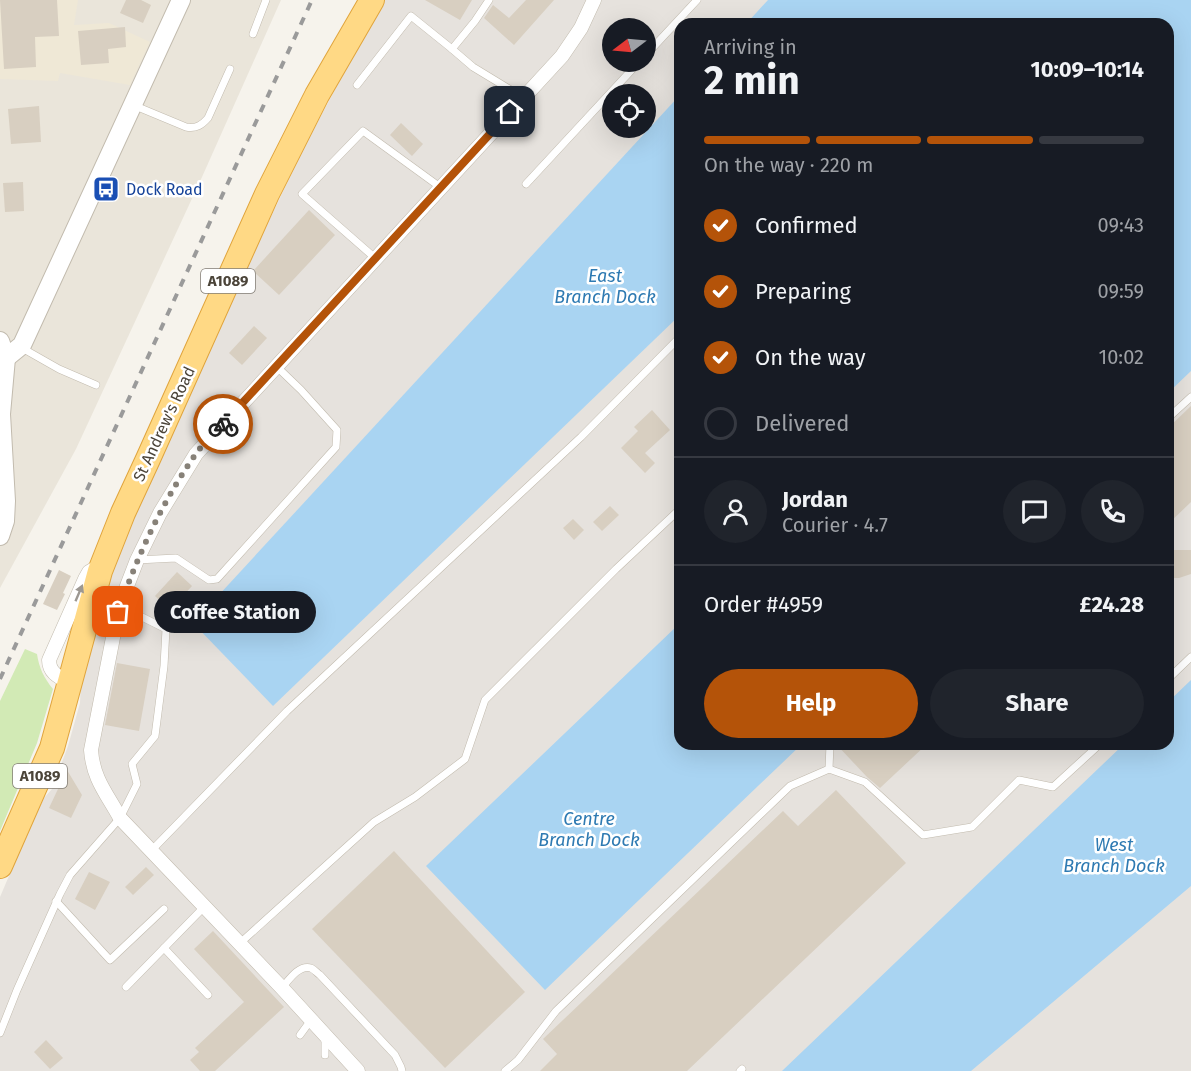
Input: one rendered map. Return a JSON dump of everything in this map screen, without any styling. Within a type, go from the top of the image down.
[{"type":"highway","name":"St Andrew's Road","points":[[0,866],[52,748],[100,571],[123,513],[267,194],[317,95],[372,0]]},
{"type":"street","points":[[2,530],[6,501],[0,414],[9,349],[133,105],[181,0]]},
{"type":"street","points":[[358,1071],[120,818],[102,789],[92,762],[91,750],[110,649],[120,606],[137,560],[160,513],[196,454],[562,56],[581,28],[594,0]]},
{"type":"lane","points":[[253,34],[266,0]]},
{"type":"lane","points":[[452,48],[489,0]]},
{"type":"lane","points":[[680,18],[697,0]]},
{"type":"lane","points":[[357,85],[411,15],[473,67],[524,98]]},
{"type":"lane","points":[[656,44],[674,25]]},
{"type":"lane","points":[[133,105],[186,127],[198,126],[208,118],[230,69]]},
{"type":"lane","points":[[526,184],[630,72]]},
{"type":"lane","points":[[375,258],[302,194],[363,130],[440,187]]},
{"type":"lane","points":[[151,851],[287,711],[581,437],[674,343]]},
{"type":"lane","points":[[9,349],[96,385]]},
{"type":"lane","points":[[137,560],[176,558],[209,580],[217,579],[336,447],[337,430],[276,366]]},
{"type":"lane","points":[[1174,413],[1191,397]]},
{"type":"lane","points":[[239,944],[374,822],[416,797],[465,759],[485,700],[674,515]]},
{"type":"lane","points":[[0,1033],[56,901],[70,875],[120,818],[137,784],[132,764],[155,736],[166,629],[120,606]]},
{"type":"lane","points":[[1174,673],[1191,657]]},
{"type":"lane","points":[[830,750],[830,770]]},
{"type":"lane","points":[[505,1071],[518,1059],[556,1011],[790,786],[830,770],[865,782],[923,835],[972,827],[1019,780],[1053,788],[1094,750]]},
{"type":"lane","points":[[56,901],[110,960],[164,909]]},
{"type":"lane","points":[[126,987],[204,907]]},
{"type":"lane","points":[[165,948],[208,995]]},
{"type":"lane","points":[[282,988],[293,975],[303,968],[311,968],[394,1055],[402,1071]]},
{"type":"lane","points":[[300,1035],[311,1020]]},
{"type":"lane","points":[[324,1035],[325,1055]]},
{"type":"shaded area","points":[[0,0],[281,0],[76,449],[0,588]]},
{"type":"shaded area","points":[[0,0],[78,0],[74,25],[109,23],[150,42],[130,85],[60,73],[58,81],[0,79]]},
{"type":"shaded area","points":[[383,0],[1191,0],[1191,1071],[0,1071],[0,897],[44,798],[52,789],[68,746],[80,703],[81,677],[111,572],[128,526],[260,239],[308,140]]},
{"type":"green space","points":[[25,649],[37,654],[42,673],[53,689],[37,743],[0,831],[0,701]]},
{"type":"water","points":[[768,0],[1191,0],[1191,371],[1174,387],[1174,18],[752,18]]},
{"type":"water","name":"East Branch Dock","points":[[674,101],[674,321],[273,706],[193,623],[640,138],[656,138],[656,121]]},
{"type":"water","name":"Centre Branch Dock","points":[[674,629],[674,750],[796,750],[545,990],[426,866]]},
{"type":"water","name":"West Branch Dock","points":[[1191,680],[1191,886],[971,1071],[782,1071],[1118,750],[1174,750],[1174,696]]},
{"type":"building","points":[[0,0],[57,0],[59,36],[35,37],[36,67],[4,69]]},
{"type":"building","points":[[126,0],[141,0],[151,5],[143,23],[120,13]]},
{"type":"building","points":[[425,0],[472,0],[460,20]]},
{"type":"building","points":[[526,0],[554,0],[514,45],[484,18],[493,5],[509,18]]},
{"type":"building","points":[[125,27],[126,47],[108,49],[109,63],[81,65],[78,31]]},
{"type":"building","points":[[39,106],[41,142],[11,144],[8,109]]},
{"type":"building","points":[[401,123],[423,144],[412,156],[390,135]]},
{"type":"building","points":[[23,182],[24,211],[5,212],[3,183]]},
{"type":"building","points":[[309,210],[335,235],[279,295],[253,271]]},
{"type":"building","points":[[254,326],[267,338],[242,365],[229,353]]},
{"type":"building","points":[[1191,406],[1191,502],[1174,518],[1174,422]]},
{"type":"building","points":[[652,410],[670,430],[645,453],[655,463],[645,473],[621,448],[638,431],[634,427]]},
{"type":"building","points":[[610,506],[619,515],[602,531],[593,522]]},
{"type":"building","points":[[573,519],[584,530],[574,540],[563,528]]},
{"type":"building","points":[[1174,550],[1191,550],[1191,574],[1174,578]]},
{"type":"building","points":[[59,570],[71,576],[57,610],[43,604]]},
{"type":"building","points":[[177,572],[192,586],[170,610],[155,596]]},
{"type":"building","points":[[117,663],[150,669],[139,731],[105,725]]},
{"type":"building","points":[[842,750],[921,750],[880,788]]},
{"type":"building","points":[[67,770],[82,795],[71,818],[49,808]]},
{"type":"building","points":[[836,790],[906,863],[687,1071],[540,1071],[557,1054],[543,1039],[783,811],[798,826]]},
{"type":"building","points":[[394,851],[525,992],[445,1068],[312,929]]},
{"type":"building","points":[[146,867],[154,875],[133,895],[125,887]]},
{"type":"building","points":[[89,872],[110,882],[95,910],[75,899]]},
{"type":"building","points":[[213,931],[284,1007],[215,1071],[200,1071],[190,1060],[199,1052],[195,1048],[244,1002],[194,949]]},
{"type":"building","points":[[46,1040],[63,1058],[50,1069],[34,1052]]},
{"type":"railway","points":[[0,679],[312,0]]},
{"type":"way so far","points":[[118,612],[137,560],[160,513],[196,454],[223,424]]},
{"type":"place","name":"Dock Road","points":[[106,189]]},
{"type":"place","name":"Coffee Station","points":[[118,612]]},
{"type":"route","points":[[223,424],[510,112]]}]
